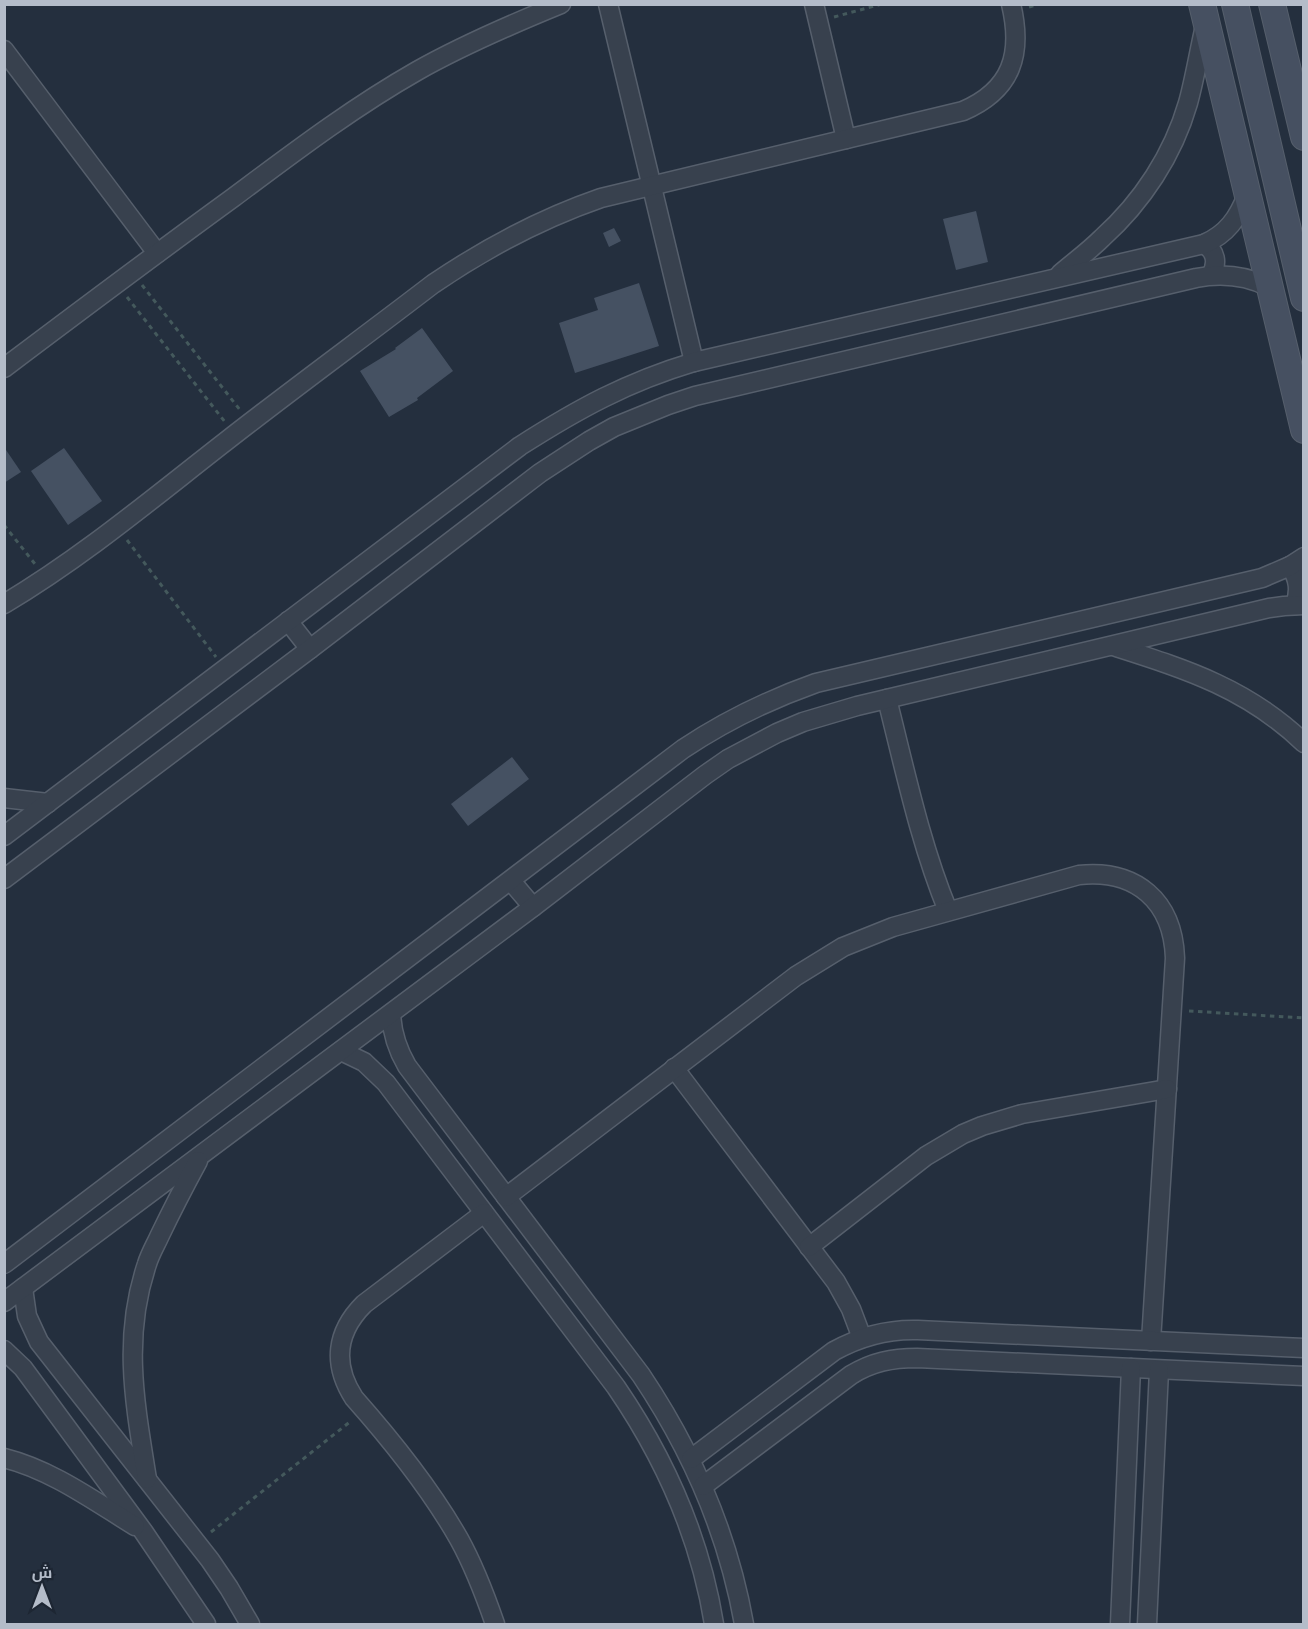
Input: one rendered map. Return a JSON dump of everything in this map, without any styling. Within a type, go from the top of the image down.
[{"type":"main road","points":[[1234,4],[1304,297]]},
{"type":"main road","points":[[1272,4],[1304,137]]},
{"type":"main road","points":[[1204,13],[1304,430]]},
{"type":"street","points":[[4,368],[317,135],[384,91],[454,51],[561,4]]},
{"type":"street","points":[[608,4],[694,362]]},
{"type":"street","points":[[4,604],[46,579],[117,527],[433,284],[490,247],[537,223],[601,198],[963,111],[985,100],[1002,83],[1014,61],[1016,36],[1011,4]]},
{"type":"street","points":[[816,13],[846,139]]},
{"type":"street","points":[[1056,277],[1121,220],[1139,199],[1168,153],[1185,111],[1204,13]]},
{"type":"street","points":[[4,50],[157,253]]},
{"type":"street","points":[[4,836],[510,453],[582,408],[646,377],[694,362],[1204,244],[1215,239],[1234,223],[1247,195]]},
{"type":"street","points":[[1204,244],[1215,256],[1215,267],[1211,275]]},
{"type":"street","points":[[4,879],[540,473],[589,441],[641,415],[721,390],[1211,275],[1257,280],[1269,287]]},
{"type":"street","points":[[4,1264],[683,749],[734,718],[788,693],[816,684],[1262,578],[1297,561],[1299,605],[1269,608],[829,713],[777,733],[728,759],[533,908],[4,1302]]},
{"type":"street","points":[[288,621],[310,649]]},
{"type":"street","points":[[1111,645],[1177,667],[1227,688],[1273,717],[1304,743]]},
{"type":"street","points":[[887,699],[923,839],[935,880],[948,911]]},
{"type":"street","points":[[4,798],[48,803]]},
{"type":"street","points":[[506,1197],[796,976],[819,961],[867,936],[893,927],[1079,875],[1104,874],[1129,880],[1140,886],[1160,906],[1172,931],[1174,945],[1151,1341]]},
{"type":"street","points":[[511,881],[533,908]]},
{"type":"street","points":[[391,1014],[394,1037],[407,1066],[663,1407],[691,1459],[721,1532],[733,1572],[744,1624]]},
{"type":"street","points":[[341,1051],[353,1056],[376,1072],[386,1083],[637,1418],[672,1484],[686,1519],[705,1578],[714,1624]]},
{"type":"street","points":[[376,1072],[382,1060],[399,1052]]},
{"type":"street","points":[[674,1068],[844,1295],[852,1308],[862,1338]]},
{"type":"street","points":[[809,1247],[926,1155],[963,1134],[1022,1114],[1167,1089]]},
{"type":"street","points":[[147,1480],[133,1387],[132,1353],[135,1315],[147,1263],[201,1155]]},
{"type":"street","points":[[484,1213],[364,1304],[349,1322],[340,1343],[339,1354],[347,1388],[417,1476],[454,1532],[474,1569],[495,1624]]},
{"type":"street","points":[[23,1288],[27,1316],[39,1342],[196,1543],[229,1588],[250,1624]]},
{"type":"street","points":[[691,1459],[834,1352],[850,1342],[884,1331],[902,1329],[1304,1348]]},
{"type":"street","points":[[1043,1365],[1044,1336]]},
{"type":"street","points":[[39,1342],[23,1344],[10,1354],[143,1531],[206,1624]]},
{"type":"street","points":[[703,1486],[850,1375],[876,1363],[903,1358],[1304,1376]]},
{"type":"street","points":[[1120,1624],[1131,1368]]},
{"type":"street","points":[[1147,1624],[1159,1370]]},
{"type":"street","points":[[4,1458],[52,1476],[143,1531]]},
{"type":"street","points":[[705,1578],[733,1572]]},
{"type":"path","points":[[816,13],[882,4]]},
{"type":"path","points":[[132,272],[250,423]]},
{"type":"path","points":[[117,284],[235,435]]},
{"type":"path","points":[[4,525],[46,579]]},
{"type":"path","points":[[117,527],[225,669]]},
{"type":"path","points":[[1172,1010],[1304,1018]]},
{"type":"path","points":[[196,1543],[364,1410]]},
{"type":"building","points":[[976,211],[988,262],[956,270],[943,219]]},
{"type":"building","points":[[614,228],[621,241],[609,247],[603,233]]},
{"type":"building","points":[[639,283],[659,346],[575,373],[559,323],[598,310],[594,298]]},
{"type":"building","points":[[422,328],[453,371],[417,398],[418,400],[389,417],[360,371],[396,349]]},
{"type":"building","points":[[4,447],[21,472],[4,483]]},
{"type":"building","points":[[64,448],[102,501],[68,525],[31,471]]},
{"type":"building","points":[[512,757],[529,779],[468,826],[451,804]]}]
